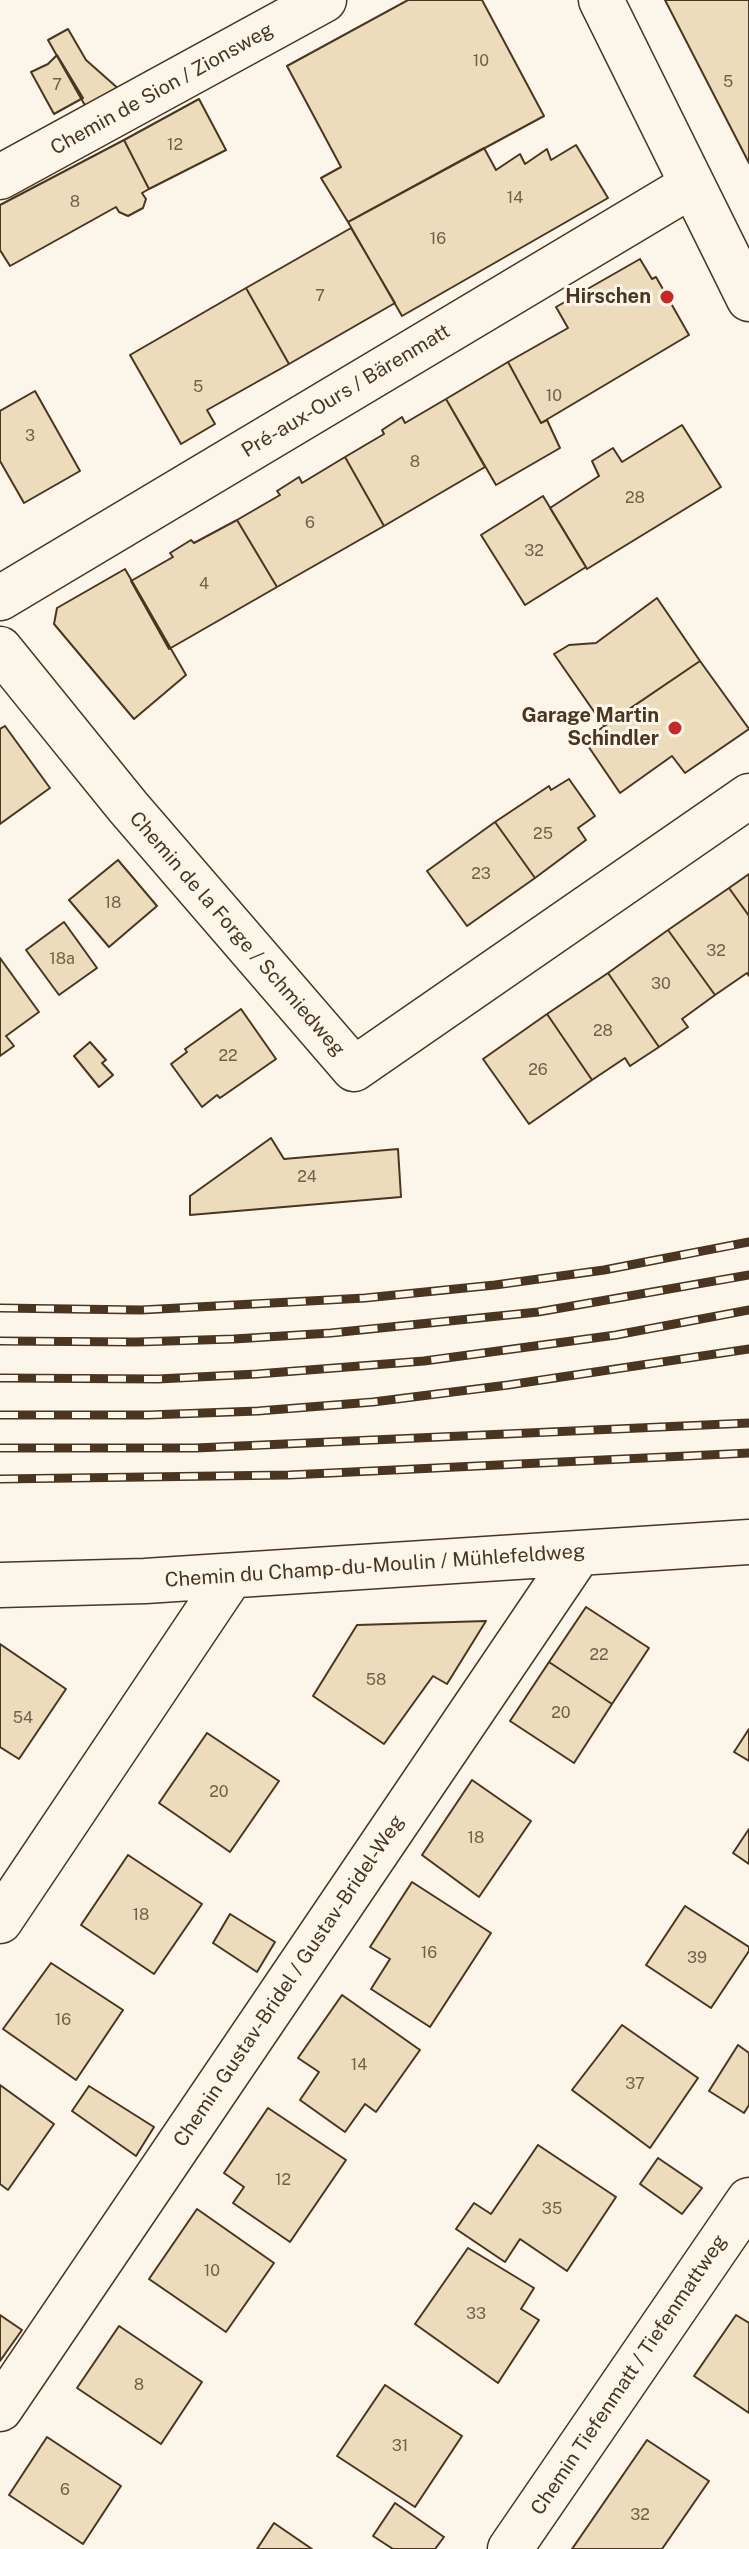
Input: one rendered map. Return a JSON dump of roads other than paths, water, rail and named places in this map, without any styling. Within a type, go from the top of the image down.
[{"type":"street","name":"Chemin de Sion / Zionsweg","points":[[0,177],[324,0]]},
{"type":"street","points":[[601,0],[749,299]]},
{"type":"street","name":"Pré-aux-Ours / Bärenmatt","points":[[0,598],[692,185]]},
{"type":"street","name":"Chemin de la Forge / Schmiedweg","points":[[0,649],[128,807],[354,1069],[749,796]]},
{"type":"street","name":"Chemin du Champ-du-Moulin / Mühlefeldweg","points":[[0,1585],[145,1581],[749,1542]]},
{"type":"street","name":"Chemin Gustav-Bridel / Gustav-Bridel-Weg","points":[[0,2409],[579,1553]]},
{"type":"street","points":[[0,1921],[231,1576]]},
{"type":"street","name":"Chemin Tiefenmatt / Tiefenmattweg","points":[[510,2549],[749,2200]]},
{"type":"railway","points":[[0,1308],[141,1310],[365,1298],[604,1270],[749,1242]]},
{"type":"railway","points":[[0,1341],[136,1342],[331,1333],[538,1312],[749,1275]]},
{"type":"railway","points":[[0,1378],[158,1379],[424,1361],[616,1335],[749,1310]]},
{"type":"railway","points":[[0,1415],[148,1415],[373,1402],[749,1349]]},
{"type":"railway","points":[[0,1448],[196,1448],[749,1423]]},
{"type":"railway","points":[[0,1479],[289,1475],[749,1453]]},
{"type":"place","name":"Hirschen","points":[[667,297]]},
{"type":"place","name":"Garage Martin Schindler","points":[[675,728]]}]
